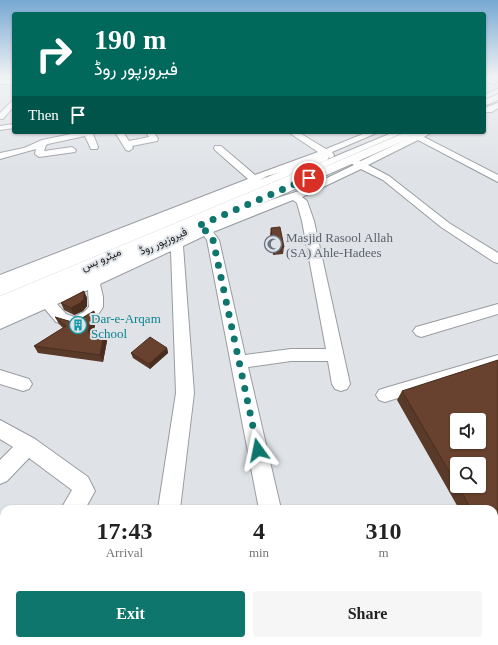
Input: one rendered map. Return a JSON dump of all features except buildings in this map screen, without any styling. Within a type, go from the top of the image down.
[{"type":"main road","name":"فیروزپور روڈ","points":[[0,290],[327,154],[381,134]]},
{"type":"main road","name":"فیروزپور روڈ","points":[[0,313],[39,303],[125,262],[356,162],[411,134]]},
{"type":"street","points":[[0,118],[9,108]]},
{"type":"street","points":[[0,118],[12,117]]},
{"type":"street","points":[[0,128],[12,126]]},
{"type":"street","points":[[0,156],[27,150],[42,143],[81,134]]},
{"type":"street","points":[[91,134],[94,147]]},
{"type":"street","points":[[120,134],[128,146],[154,140],[151,134]]},
{"type":"street","points":[[295,134],[327,154]]},
{"type":"street","points":[[348,134],[356,140]]},
{"type":"street","points":[[0,280],[255,180],[264,174],[327,154],[370,134]]},
{"type":"street","points":[[411,134],[498,179]]},
{"type":"street","name":"میٹرو بس","points":[[0,302],[411,134]]},
{"type":"street","points":[[42,143],[39,154],[72,150]]},
{"type":"street","points":[[218,148],[255,180]]},
{"type":"street","points":[[0,324],[39,303],[92,281],[125,262],[177,244],[202,228],[294,196],[318,186],[356,162],[395,185],[445,225],[498,259]]},
{"type":"street","points":[[294,196],[302,201],[308,220],[341,384]]},
{"type":"street","points":[[202,228],[213,240],[269,505]]},
{"type":"street","points":[[170,505],[184,393],[177,244]]},
{"type":"street","points":[[39,303],[61,318],[75,323],[80,321],[92,314],[96,308],[97,300],[92,281]]},
{"type":"street","points":[[421,331],[498,310]]},
{"type":"street","points":[[239,362],[291,355],[335,355]]},
{"type":"street","points":[[385,395],[498,361]]},
{"type":"street","points":[[0,377],[23,384]]},
{"type":"street","points":[[0,430],[28,445],[81,484],[84,491],[75,505]]},
{"type":"street","points":[[0,474],[28,445]]},
{"type":"place","name":"Masjid Rasool Allah (SA) Ahle-Hadees","points":[[273,244]]},
{"type":"place","name":"Dar-e-Arqam School","points":[[78,325]]},
{"type":"route","points":[[258,450],[213,240],[206,231],[198,226],[309,178]]}]
